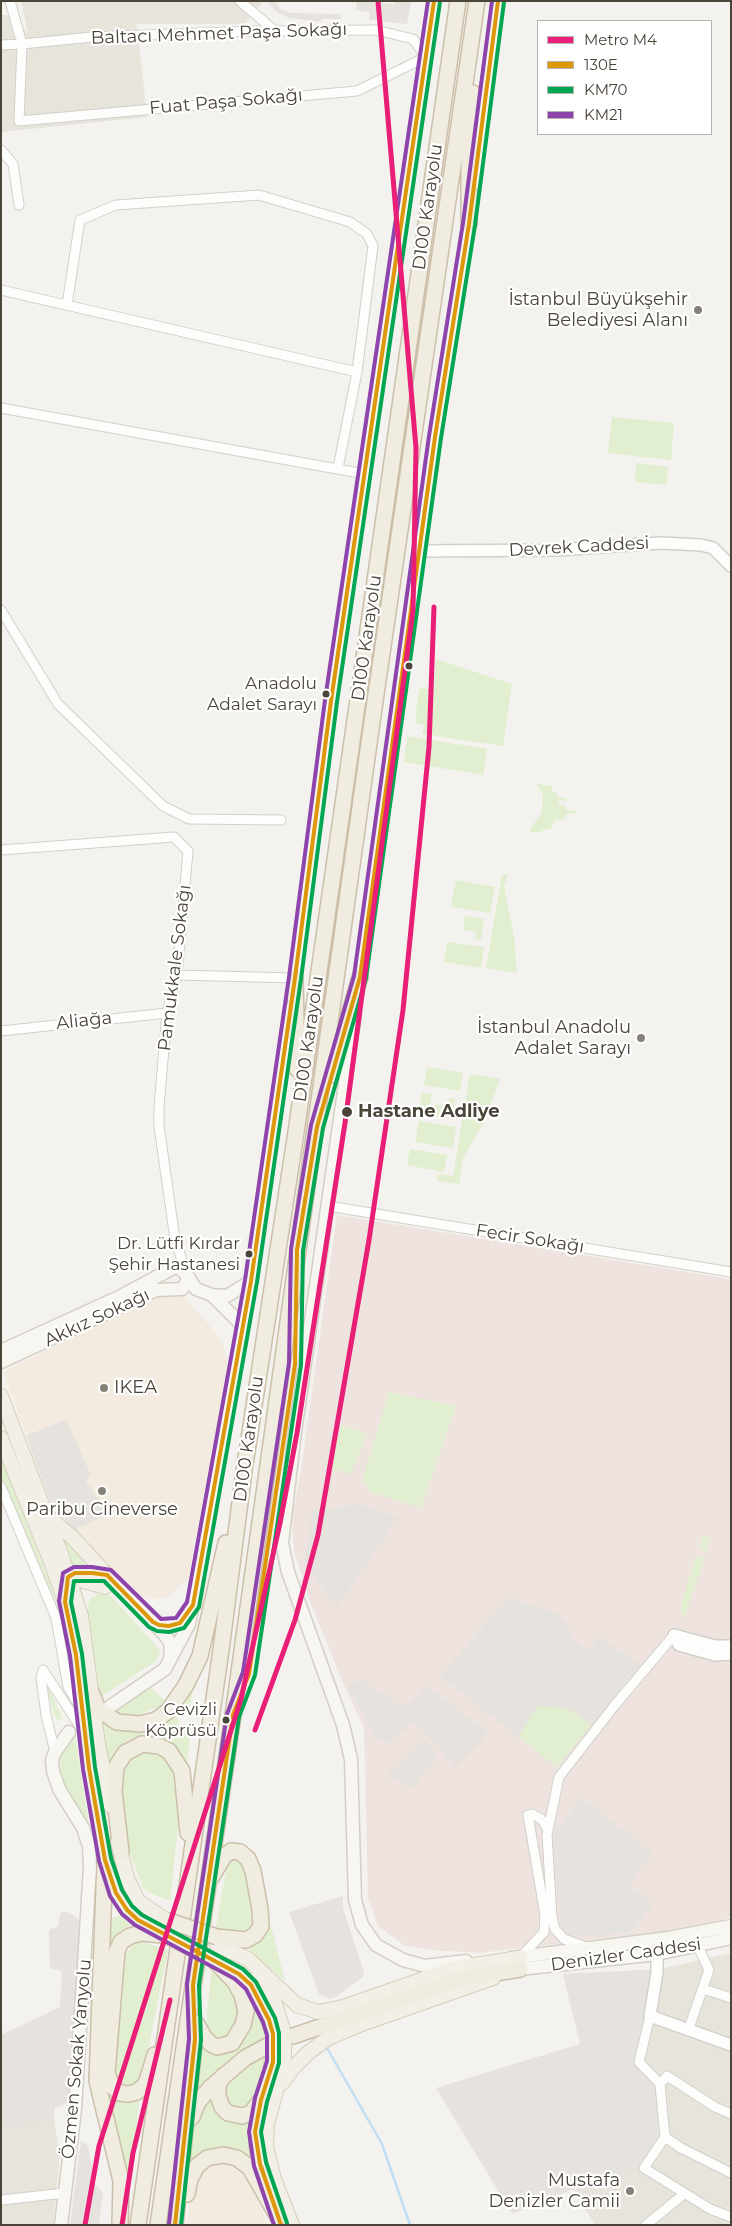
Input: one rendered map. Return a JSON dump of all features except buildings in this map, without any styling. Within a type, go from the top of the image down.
[{"type":"highway","name":"D100 Karayolu","points":[[138,2225],[221,1650],[244,1471],[295,1139],[458,1]]},
{"type":"highway","name":"D100 Karayolu","points":[[158,2225],[317,1127],[372,722],[478,1]]},
{"type":"highway","points":[[469,224],[469,144],[478,1]]},
{"type":"highway","points":[[317,1127],[360,977]]},
{"type":"highway","points":[[295,1139],[298,1050],[296,978]]},
{"type":"highway","points":[[92,1694],[102,1714],[117,1722],[129,1724],[140,1724],[156,1720],[168,1711],[178,1698],[200,1656],[244,1471]]},
{"type":"highway","points":[[121,1852],[114,1791],[116,1767],[125,1752],[142,1744],[159,1746],[169,1752],[182,1771],[189,1864]]},
{"type":"highway","points":[[168,2018],[146,2084],[137,2092],[128,2094],[120,2092],[112,2086],[107,2073],[117,1951],[121,1942],[130,1936],[165,1928],[217,1941],[246,1940],[256,1935],[261,1926],[260,1909],[248,1859],[240,1852],[231,1851],[224,1856],[208,1883]]},
{"type":"highway","points":[[105,1860],[97,2081],[121,2182],[120,2225]]},
{"type":"highway","points":[[196,2023],[204,2037],[211,2044],[217,2046],[232,2043],[243,2025],[246,2011],[242,1995],[235,1982],[214,1960]]},
{"type":"highway","points":[[293,2036],[464,1978],[520,1964]]},
{"type":"highway","points":[[181,2179],[196,2023],[193,1985]]},
{"type":"highway","points":[[175,2225],[190,2123],[198,2102],[224,2075],[245,2058],[267,2046]]},
{"type":"highway","points":[[224,2075],[218,2084],[218,2096],[222,2107],[228,2113],[242,2116],[251,2113],[267,2100]]},
{"type":"highway","points":[[180,2225],[190,2179],[197,2166],[207,2158],[222,2155],[237,2158],[250,2168],[280,2221]]},
{"type":"main road","points":[[108,1708],[162,1672],[186,1634],[193,1604],[251,1281],[296,978],[331,701],[434,1]]},
{"type":"main road","points":[[498,1],[469,224],[419,551],[294,1439],[282,1543],[291,1581],[344,1724],[351,1759],[355,1900],[358,1915],[370,1939],[376,1945],[403,1960],[425,1966],[520,1964]]},
{"type":"main road","points":[[1,1351],[119,1297],[170,1268],[177,1266],[187,1275],[196,1289],[212,1295],[227,1296],[251,1281]]},
{"type":"main road","name":"Akkız Sokağı","points":[[1,1362],[156,1290],[182,1289],[187,1282],[187,1275]]},
{"type":"main road","points":[[212,1295],[243,1326]]},
{"type":"main road","points":[[1,1396],[46,1515],[81,1616],[98,1744],[127,1878],[138,1901],[165,1928],[239,1974],[251,1985],[269,2020],[273,2034],[273,2062],[267,2100],[268,2160],[292,2225]]},
{"type":"main road","points":[[1,1438],[53,1567],[65,1602],[76,1655],[84,1733],[105,1860],[116,1893],[127,1910],[138,1920],[165,1928]]},
{"type":"main road","points":[[46,1515],[72,1537],[115,1593],[154,1633],[162,1644],[170,1662]]},
{"type":"main road","points":[[53,1567],[68,1577],[106,1581],[153,1622],[171,1644],[170,1662]]},
{"type":"main road","points":[[65,1602],[68,1577]]},
{"type":"main road","points":[[81,1616],[83,1602],[88,1594],[106,1581]]},
{"type":"main road","points":[[153,1622],[163,1626],[175,1625],[183,1620],[193,1604]]},
{"type":"main road","points":[[55,1752],[70,1732]]},
{"type":"main road","name":"Özmen Sokak Yanyolu","points":[[55,1752],[52,1760],[56,1780],[80,1819],[87,1837],[90,1855],[76,2109],[61,2225]]},
{"type":"main road","name":"Denizler Caddesi","points":[[520,1964],[591,1949],[731,1926]]},
{"type":"main road","name":"Denizler Caddesi","points":[[520,1964],[656,1954],[731,1938]]},
{"type":"main road","points":[[217,1941],[248,1959],[297,2005],[318,2012],[343,2006],[454,1968],[520,1964]]},
{"type":"main road","points":[[217,1941],[245,1962],[256,1974],[273,1998],[284,2032],[284,2062],[267,2100],[256,2118],[256,2146],[260,2164],[280,2221]]},
{"type":"main road","points":[[267,2100],[308,2052],[328,2038],[520,1964]]},
{"type":"street","points":[[10,1],[22,44]]},
{"type":"street","points":[[240,1],[275,30]]},
{"type":"street","name":"Baltacı Mehmet Paşa Sokağı","points":[[1,46],[92,37],[275,30],[376,30],[413,39],[426,57]]},
{"type":"street","name":"Fuat Paşa Sokağı","points":[[22,44],[20,122],[357,91],[426,57]]},
{"type":"street","points":[[1,150],[13,164],[19,205]]},
{"type":"street","points":[[68,305],[80,220],[116,205],[258,195],[350,222],[367,234],[373,246],[357,372],[338,468]]},
{"type":"street","points":[[1,290],[357,372]]},
{"type":"street","points":[[1,408],[365,474]]},
{"type":"street","name":"Devrek Caddesi","points":[[419,551],[557,550],[660,543],[701,545],[713,548],[731,566]]},
{"type":"street","points":[[1,610],[58,704],[163,806],[189,819],[281,820]]},
{"type":"street","name":"Pamukkale Sokağı","points":[[1,850],[174,837],[188,851],[177,974],[167,1014],[159,1107],[159,1126],[175,1239],[187,1275]]},
{"type":"street","points":[[177,974],[296,978]]},
{"type":"street","name":"Aliağa","points":[[1,1031],[167,1014]]},
{"type":"street","name":"Fecir Sokağı","points":[[328,1206],[731,1272]]},
{"type":"street","points":[[1,1487],[56,1618],[68,1687],[82,1709]]},
{"type":"street","points":[[674,1635],[715,1646],[731,1646]]},
{"type":"street","points":[[674,1635],[679,1645],[715,1655],[731,1654]]},
{"type":"street","points":[[591,1949],[564,1939],[555,1929],[548,1829],[559,1777],[615,1705],[674,1635]]},
{"type":"street","points":[[55,1752],[46,1714],[41,1677],[43,1670],[84,1733]]},
{"type":"street","points":[[520,1964],[544,1932],[545,1915],[528,1815],[532,1814],[542,1819],[548,1829]]},
{"type":"street","points":[[689,2028],[709,1970],[698,1946]]},
{"type":"street","points":[[656,1954],[657,1972],[650,2016],[639,2062],[660,2084],[666,2137],[644,2168],[710,2209],[731,2216]]},
{"type":"street","points":[[703,1989],[731,1998]]},
{"type":"street","points":[[650,2016],[689,2028],[731,2045]]},
{"type":"street","points":[[660,2084],[667,2076],[715,2107],[731,2114]]},
{"type":"street","points":[[666,2137],[681,2148],[731,2173]]},
{"type":"street","points":[[1,2200],[65,2193]]},
{"type":"street","points":[[646,2225],[684,2194]]},
{"type":"shaded area","points":[[21,1],[264,1],[245,24],[137,24],[147,117],[1,132],[1,15],[9,15],[28,33]]},
{"type":"shaded area","points":[[266,1],[275,1],[280,9],[291,13],[341,14],[341,19],[322,19],[321,22],[289,18],[278,13]]},
{"type":"shaded area","points":[[357,1],[394,4],[395,1],[411,1],[407,24],[369,20],[369,12],[356,10]]},
{"type":"shaded area","points":[[337,1215],[731,1279],[731,1917],[696,1927],[479,1953],[430,1950],[405,1946],[378,1926],[368,1897],[364,1728],[344,1685],[308,1596],[294,1550],[292,1518],[301,1470]]},
{"type":"shaded area","points":[[184,1296],[221,1339],[228,1362],[188,1579],[165,1598],[150,1599],[127,1590],[51,1504],[3,1372],[152,1297]]},
{"type":"shaded area","points":[[66,1419],[91,1475],[86,1481],[97,1498],[111,1513],[74,1530],[51,1504],[26,1436]]},
{"type":"shaded area","points":[[358,1504],[398,1517],[338,1606],[304,1565],[312,1512]]},
{"type":"shaded area","points":[[508,1598],[557,1613],[568,1623],[573,1638],[589,1652],[599,1637],[642,1666],[591,1725],[567,1708],[538,1706],[518,1737],[440,1676]]},
{"type":"shaded area","points":[[362,1680],[396,1703],[407,1705],[426,1685],[487,1731],[486,1737],[455,1768],[415,1722],[388,1743],[375,1738],[347,1685]]},
{"type":"shaded area","points":[[424,1740],[438,1755],[413,1788],[386,1775]]},
{"type":"shaded area","points":[[582,1798],[653,1853],[629,1885],[654,1905],[630,1932],[572,1937],[563,1929],[553,1860],[554,1832]]},
{"type":"shaded area","points":[[343,1896],[343,1908],[364,1972],[363,1977],[334,1998],[329,1999],[319,1994],[289,1912]]},
{"type":"shaded area","points":[[61,1911],[71,1913],[81,1922],[71,2097],[67,2103],[55,2108],[54,2119],[1,2132],[1,2035],[60,2007],[62,1971],[50,1968],[49,1930],[58,1926]]},
{"type":"shaded area","points":[[731,1953],[731,2225],[595,2225],[573,2189],[647,2168],[641,2063],[661,1969]]},
{"type":"shaded area","points":[[661,1969],[641,2063],[662,2085],[668,2136],[647,2168],[573,2189],[512,2214],[436,2088],[580,2044],[563,1974]]},
{"type":"shaded area","points":[[54,2119],[60,2155],[53,2225],[1,2225],[1,2132]]},
{"type":"shaded area","points":[[81,2140],[88,2146],[95,2184],[103,2193],[99,2225],[70,2225]]},
{"type":"shaded area","points":[[232,2161],[247,2175],[268,2225],[187,2225],[192,2184],[209,2163]]},
{"type":"green space","points":[[612,417],[674,423],[671,460],[608,453]]},
{"type":"green space","points":[[636,463],[668,467],[666,485],[635,482]]},
{"type":"green space","points":[[436,659],[512,684],[503,746],[422,734],[424,725],[415,723],[418,694],[420,688],[433,690]]},
{"type":"green space","points":[[407,736],[487,749],[483,775],[404,762]]},
{"type":"green space","points":[[537,784],[552,786],[552,791],[557,792],[557,797],[567,798],[567,801],[559,800],[558,804],[566,806],[566,810],[577,811],[577,814],[568,813],[563,820],[555,819],[552,828],[535,833],[529,831],[542,812],[543,796]]},
{"type":"green space","points":[[508,874],[504,886],[514,937],[517,973],[486,968],[502,875]]},
{"type":"green space","points":[[456,880],[495,887],[490,913],[451,907]]},
{"type":"green space","points":[[465,916],[484,919],[481,940],[475,939],[476,932],[463,930]]},
{"type":"green space","points":[[447,942],[484,947],[481,968],[444,962]]},
{"type":"green space","points":[[427,1067],[463,1073],[460,1091],[424,1085]]},
{"type":"green space","points":[[470,1074],[500,1079],[483,1124],[463,1158],[459,1184],[437,1181],[438,1174],[453,1176]]},
{"type":"green space","points":[[422,1093],[432,1094],[428,1115],[418,1113]]},
{"type":"green space","points":[[450,1098],[455,1099],[452,1119],[434,1116],[435,1104],[448,1106]]},
{"type":"green space","points":[[419,1121],[456,1127],[453,1148],[415,1142]]},
{"type":"green space","points":[[410,1149],[447,1155],[444,1172],[407,1165]]},
{"type":"green space","points":[[389,1392],[456,1406],[421,1508],[370,1492],[363,1478]]},
{"type":"green space","points":[[342,1425],[367,1434],[351,1474],[325,1467]]},
{"type":"green space","points":[[1,1459],[51,1586],[61,1626],[1,1481]]},
{"type":"green space","points":[[55,1530],[71,1546],[91,1568],[70,1568]]},
{"type":"green space","points":[[703,1536],[711,1538],[706,1552],[699,1549]]},
{"type":"green space","points":[[696,1556],[705,1558],[683,1621],[681,1605]]},
{"type":"green space","points":[[98,1594],[107,1594],[112,1597],[159,1649],[160,1653],[155,1662],[100,1697],[96,1693],[87,1610],[90,1599]]},
{"type":"green space","points":[[202,1663],[206,1664],[193,1689],[189,1711],[177,1715],[180,1726],[191,1727],[187,1768],[177,1748],[157,1737],[142,1736],[128,1740],[116,1750],[107,1772],[100,1723],[120,1730],[152,1726]]},
{"type":"green space","points":[[46,1683],[63,1719],[57,1720],[54,1715]]},
{"type":"green space","points":[[150,1687],[166,1702],[161,1708],[154,1708],[138,1715],[126,1716],[117,1715],[109,1710]]},
{"type":"green space","points":[[537,1705],[567,1708],[591,1725],[557,1767],[518,1737]]},
{"type":"green space","points":[[75,1736],[91,1837],[82,1814],[65,1786],[61,1774],[61,1757],[66,1746]]},
{"type":"green space","points":[[147,1750],[163,1755],[171,1764],[181,1798],[170,1901],[152,1894],[143,1888],[130,1853],[122,1810],[120,1778],[124,1766],[128,1759]]},
{"type":"green space","points":[[234,1858],[246,1869],[252,1915],[251,1926],[239,1935],[231,1935],[216,1927],[226,1871],[229,1861]]},
{"type":"green space","points":[[267,1911],[285,1981],[254,1955],[248,1946],[260,1941],[264,1934]]},
{"type":"green space","points":[[121,1915],[130,1925],[116,1934],[110,1943],[112,1918]]},
{"type":"green space","points":[[143,1942],[168,1950],[142,2081],[127,2088],[120,2086],[114,2075],[122,1959],[132,1946]]},
{"type":"green space","points":[[211,1972],[222,1978],[231,1992],[238,2010],[237,2021],[231,2036],[218,2039],[213,2037],[206,2025]]},
{"type":"green space","points":[[247,1994],[259,2012],[267,2037],[229,2060],[212,2076],[193,2103],[202,2046],[210,2051],[227,2051]]},
{"type":"green space","points":[[267,2053],[266,2068],[254,2104],[245,2110],[227,2105],[223,2085],[230,2075]]},
{"type":"green space","points":[[105,2087],[123,2100],[139,2100],[126,2225]]},
{"type":"green space","points":[[214,2088],[213,2098],[251,2119],[256,2167],[238,2153],[194,2163],[187,2162],[194,2122]]},
{"type":"waterway","points":[[327,2048],[382,2144],[410,2225]]},
{"type":"metro line","name":"M4","points":[[85,2225],[99,2146],[241,1699],[280,1523],[297,1433],[345,1123],[413,610],[416,448],[378,1]]},
{"type":"metro line","name":"M4","points":[[255,1730],[295,1620],[318,1535],[369,1240],[403,1010],[429,747],[434,607]]},
{"type":"metro line","name":"M4","points":[[122,2225],[133,2153],[170,2000]]},
{"type":"transit line","name":"KM21","points":[[274,2225],[254,2166],[249,2132],[255,2098],[267,2061],[267,2035],[263,2022],[246,1989],[235,1979],[135,1925],[122,1914],[110,1896],[99,1861],[83,1769],[70,1656],[59,1601],[63,1573],[74,1567],[92,1567],[111,1570],[161,1619],[176,1618],[187,1602],[245,1280],[289,977],[325,700],[428,1]]},
{"type":"transit line","name":"130E","points":[[281,2225],[260,2164],[255,2132],[261,2100],[273,2062],[273,2034],[269,2020],[251,1985],[239,1974],[138,1920],[127,1910],[116,1893],[105,1860],[89,1768],[76,1655],[65,1602],[68,1577],[75,1573],[92,1573],[107,1575],[153,1622],[159,1625],[169,1626],[180,1623],[193,1605],[251,1281],[295,978],[331,701],[434,1]]},
{"type":"transit line","name":"KM21","points":[[169,2224],[189,2039],[187,1984],[227,1714],[243,1672],[289,1363],[291,1249],[311,1125],[354,976],[429,436],[463,223],[492,1]]},
{"type":"transit line","name":"130E","points":[[175,2225],[195,2039],[193,1985],[233,1715],[249,1674],[295,1364],[297,1250],[317,1127],[360,977],[435,437],[469,224],[498,1]]},
{"type":"transit line","name":"KM70","points":[[287,2223],[266,2162],[261,2132],[267,2102],[279,2063],[279,2033],[275,2018],[256,1982],[243,1969],[142,1915],[132,1906],[122,1890],[111,1858],[95,1767],[82,1654],[71,1602],[74,1581],[104,1581],[149,1627],[157,1631],[169,1632],[184,1628],[199,1607],[257,1282],[301,979],[337,702],[440,2]]},
{"type":"transit line","name":"KM70","points":[[181,2225],[201,2040],[199,1985],[239,1717],[255,1675],[301,1365],[303,1251],[323,1128],[366,978],[441,438],[475,225],[504,2]]},
{"type":"place","name":"İstanbul Büyükşehir Belediyesi Alanı","points":[[698,310]]},
{"type":"place","name":"Anadolu Adalet Sarayı","points":[[326,694]]},
{"type":"place","name":"İstanbul Anadolu Adalet Sarayı","points":[[641,1038]]},
{"type":"place","name":"Hastane Adliye","points":[[347,1112]]},
{"type":"place","name":"Dr. Lütfi Kırdar Şehir Hastanesi","points":[[249,1254]]},
{"type":"place","name":"IKEA","points":[[104,1388]]},
{"type":"place","name":"Paribu Cineverse","points":[[102,1491]]},
{"type":"place","name":"Cevizli Köprüsü","points":[[226,1720]]},
{"type":"place","name":"Mustafa Denizler Camii","points":[[630,2191]]}]
